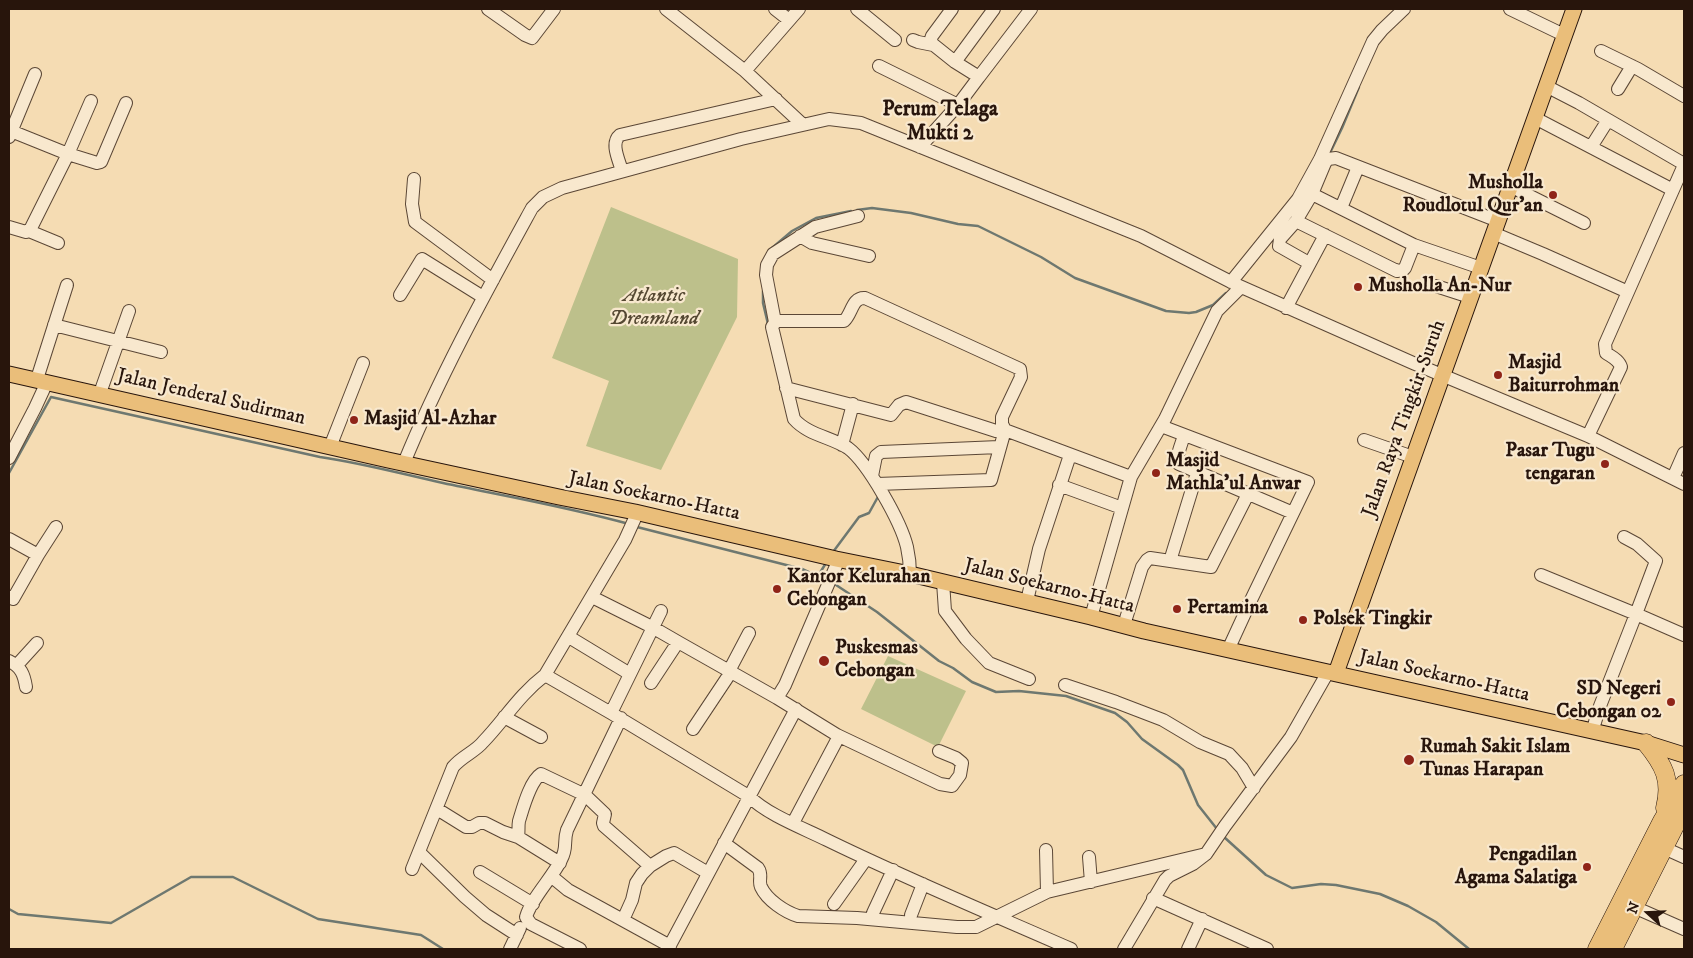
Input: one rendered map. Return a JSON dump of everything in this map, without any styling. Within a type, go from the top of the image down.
[{"type":"highway","points":[[1613,949],[1662,821],[1668,797],[1668,781],[1664,771],[1646,743]]},
{"type":"highway","points":[[1662,821],[1684,784]]},
{"type":"highway","points":[[1597,949],[1629,904],[1664,848],[1684,810]]},
{"type":"main road","name":"Jalan Raya Tingkir-Suruh","points":[[1332,673],[1413,457],[1574,9]]},
{"type":"main road","name":"Jalan Jenderal Sudirman","points":[[9,374],[404,463]]},
{"type":"main road","name":"Jalan Soekarno-Hatta","points":[[404,463],[910,574],[1228,650],[1646,743],[1684,755]]},
{"type":"street","points":[[488,9],[532,38],[554,9]]},
{"type":"street","points":[[503,19],[511,9]]},
{"type":"street","points":[[666,9],[745,71],[802,124]]},
{"type":"street","points":[[775,9],[789,20]]},
{"type":"street","points":[[745,71],[799,9]]},
{"type":"street","points":[[857,9],[894,40]]},
{"type":"street","points":[[933,45],[930,41],[932,36],[952,9]]},
{"type":"street","points":[[955,62],[994,9]]},
{"type":"street","points":[[920,147],[958,105],[1031,9]]},
{"type":"street","points":[[1309,263],[1279,246],[1280,240],[1296,221],[1320,158],[1373,41],[1404,9]]},
{"type":"street","points":[[1510,9],[1564,35]]},
{"type":"street","points":[[913,40],[933,45],[979,77]]},
{"type":"street","points":[[1602,51],[1684,96]]},
{"type":"street","points":[[879,66],[958,105]]},
{"type":"street","points":[[1618,89],[1632,66]]},
{"type":"street","points":[[35,74],[10,134],[68,154],[97,163],[101,162],[126,103]]},
{"type":"street","points":[[1546,86],[1684,164],[1678,188],[1605,344],[1604,350],[1620,363],[1620,367],[1588,436]]},
{"type":"street","points":[[622,171],[615,146],[616,140],[620,135],[776,99]]},
{"type":"street","points":[[29,230],[68,154],[91,101]]},
{"type":"street","points":[[1535,118],[1678,188]]},
{"type":"street","points":[[404,463],[452,356],[532,208],[543,197],[562,188],[622,171],[802,124],[830,120],[861,123],[1141,236],[1236,285],[1286,308],[1442,376],[1588,436],[1679,481],[1684,453]]},
{"type":"street","points":[[1592,147],[1608,120]]},
{"type":"street","points":[[1091,617],[1131,477],[1161,426],[1217,311],[1304,200],[1328,159],[1336,158],[1496,227],[1543,254],[1628,292]]},
{"type":"street","points":[[1341,208],[1358,167]]},
{"type":"street","points":[[414,179],[412,204],[415,222],[493,280]]},
{"type":"street","points":[[1510,186],[1584,223]]},
{"type":"street","points":[[1304,200],[1341,208],[1414,245],[1481,268]]},
{"type":"street","points":[[858,216],[815,227],[773,254],[767,266],[766,275],[774,322],[772,327],[792,414],[804,428],[842,445],[856,455],[875,480],[904,537],[909,557],[910,574]]},
{"type":"street","points":[[1296,221],[1400,272],[1405,268],[1414,245]]},
{"type":"street","points":[[9,226],[26,232],[29,230],[58,243]]},
{"type":"street","points":[[1286,308],[1325,235]]},
{"type":"street","points":[[800,236],[812,243],[868,256]]},
{"type":"street","points":[[400,295],[422,259],[484,297]]},
{"type":"street","points":[[9,458],[35,408],[54,325],[67,285]]},
{"type":"street","points":[[1436,286],[1470,297]]},
{"type":"street","points":[[774,322],[780,320],[844,321],[857,300],[861,297],[1018,368],[1021,377],[1002,419],[1004,431],[991,480],[875,480]]},
{"type":"street","points":[[100,393],[129,311]]},
{"type":"street","points":[[54,325],[161,352]]},
{"type":"street","points":[[330,446],[363,363]]},
{"type":"street","points":[[786,388],[891,415],[899,405],[906,402],[996,431],[1004,431],[1131,477]]},
{"type":"street","points":[[842,445],[853,404]]},
{"type":"street","points":[[1161,426],[1307,481],[1308,484],[1228,650]]},
{"type":"street","points":[[1184,435],[1177,461],[1179,464],[1294,513]]},
{"type":"street","points":[[1364,440],[1413,457]]},
{"type":"street","points":[[875,480],[876,456],[881,452],[999,447]]},
{"type":"street","points":[[1027,601],[1039,549],[1070,455]]},
{"type":"street","points":[[1170,561],[1198,473]]},
{"type":"street","points":[[1059,485],[1122,508]]},
{"type":"street","points":[[1124,626],[1144,562],[1149,558],[1208,568],[1212,566],[1248,494]]},
{"type":"street","points":[[412,869],[420,853],[453,766],[462,757],[483,743],[528,688],[545,675],[625,540],[635,515]]},
{"type":"street","points":[[10,602],[56,527]]},
{"type":"street","points":[[1592,732],[1600,706],[1656,561],[1637,544],[1624,537]]},
{"type":"street","points":[[9,539],[38,555]]},
{"type":"street","points":[[777,698],[829,584],[833,558]]},
{"type":"street","points":[[1541,575],[1684,635]]},
{"type":"street","points":[[943,582],[945,611],[966,638],[990,663],[1030,679]]},
{"type":"street","points":[[592,597],[652,627],[796,709],[837,735],[940,784],[952,786],[960,775],[962,763],[956,758],[938,751]]},
{"type":"street","points":[[510,949],[533,904],[560,863],[566,850],[564,842],[567,830],[585,795],[630,674],[661,611]]},
{"type":"street","points":[[693,729],[730,671],[749,633]]},
{"type":"street","points":[[569,637],[630,674]]},
{"type":"street","points":[[651,683],[678,642]]},
{"type":"street","points":[[26,687],[24,676],[13,663],[24,659],[37,643]]},
{"type":"street","points":[[1124,949],[1153,898],[1169,876],[1193,864],[1206,854],[1291,738],[1332,673]]},
{"type":"street","points":[[545,675],[616,715],[750,796],[762,806],[793,823],[866,859],[1071,949]]},
{"type":"street","points":[[1065,685],[1163,720],[1200,742],[1229,754],[1242,768],[1254,788]]},
{"type":"street","points":[[552,876],[568,890],[669,948],[796,709]]},
{"type":"street","points":[[504,717],[542,737]]},
{"type":"street","points":[[793,823],[838,740],[837,735]]},
{"type":"street","points":[[518,837],[520,830],[518,824],[524,806],[538,776],[541,774],[585,795],[605,814],[604,826],[650,866]]},
{"type":"street","points":[[437,809],[466,826],[472,827],[479,823],[485,823],[518,837],[560,863]]},
{"type":"street","points":[[724,843],[758,868],[761,872],[761,887],[766,894],[789,914],[957,927],[976,927],[985,924],[996,916],[1047,892],[1206,854]]},
{"type":"street","points":[[1664,848],[1684,857]]},
{"type":"street","points":[[1046,850],[1047,892]]},
{"type":"street","points":[[420,853],[486,915],[517,935]]},
{"type":"street","points":[[623,920],[632,900],[636,883],[642,874],[650,866],[666,856],[674,853],[708,873]]},
{"type":"street","points":[[1089,858],[1091,882]]},
{"type":"street","points":[[834,904],[866,859]]},
{"type":"street","points":[[874,913],[892,870]]},
{"type":"street","points":[[480,872],[533,904]]},
{"type":"street","points":[[911,915],[923,884]]},
{"type":"street","points":[[1153,898],[1267,949]]},
{"type":"street","points":[[1629,904],[1684,929]]},
{"type":"street","points":[[526,917],[531,924],[580,949]]},
{"type":"street","points":[[1188,949],[1202,919]]},
{"type":"green space","name":"Atlantic Dreamland","points":[[611,207],[738,259],[737,317],[661,470],[586,446],[609,381],[552,358]]},
{"type":"green space","points":[[888,656],[966,691],[938,747],[861,709]]},
{"type":"waterway","points":[[1329,155],[1359,87]]},
{"type":"waterway","points":[[857,210],[872,208],[911,213],[958,224],[978,226],[1041,257],[1075,278],[1166,311],[1196,312],[1213,305],[1226,293]]},
{"type":"waterway","points":[[772,248],[792,231],[816,218],[851,211]]},
{"type":"waterway","points":[[763,291],[763,303],[768,324]]},
{"type":"waterway","points":[[9,473],[51,397],[320,457],[367,465],[560,507],[629,524]]},
{"type":"waterway","points":[[833,552],[859,517],[869,513],[879,495]]},
{"type":"waterway","points":[[637,527],[802,569],[826,580]]},
{"type":"waterway","points":[[818,576],[826,563]]},
{"type":"waterway","points":[[833,583],[877,612],[939,661],[953,668],[972,682],[996,692],[1019,691],[1066,696],[1115,713],[1127,722],[1142,739],[1183,770],[1198,805],[1217,829]]},
{"type":"waterway","points":[[1224,837],[1266,875],[1292,888],[1321,884],[1336,885],[1380,894],[1408,906],[1436,922],[1469,949]]},
{"type":"waterway","points":[[9,909],[18,914],[111,923],[191,877],[233,877],[318,919],[421,935],[443,949]]},
{"type":"place","name":"Musholla Roudlotul Qur'an","points":[[1553,195]]},
{"type":"place","name":"Musholla An-Nur","points":[[1358,287]]},
{"type":"place","name":"Masjid Baiturrohman","points":[[1498,375]]},
{"type":"place","name":"Masjid Al-Azhar","points":[[354,420]]},
{"type":"place","name":"Pasar Tugu tengaran","points":[[1605,464]]},
{"type":"place","name":"Masjid Mathla'ul Anwar","points":[[1156,473]]},
{"type":"place","name":"Kantor Kelurahan Cebongan","points":[[777,589]]},
{"type":"place","name":"Pertamina","points":[[1177,609]]},
{"type":"place","name":"Polsek Tingkir","points":[[1303,620]]},
{"type":"place","name":"Puskesmas Cebongan","points":[[824,661]]},
{"type":"place","name":"SD Negeri Cebongan 02","points":[[1671,702]]},
{"type":"place","name":"Rumah Sakit Islam Tunas Harapan","points":[[1409,760]]},
{"type":"place","name":"Pengadilan Agama Salatiga","points":[[1587,867]]},
{"type":"district","name":"Perum Telaga Mukti 2","points":[[940,123]]}]
